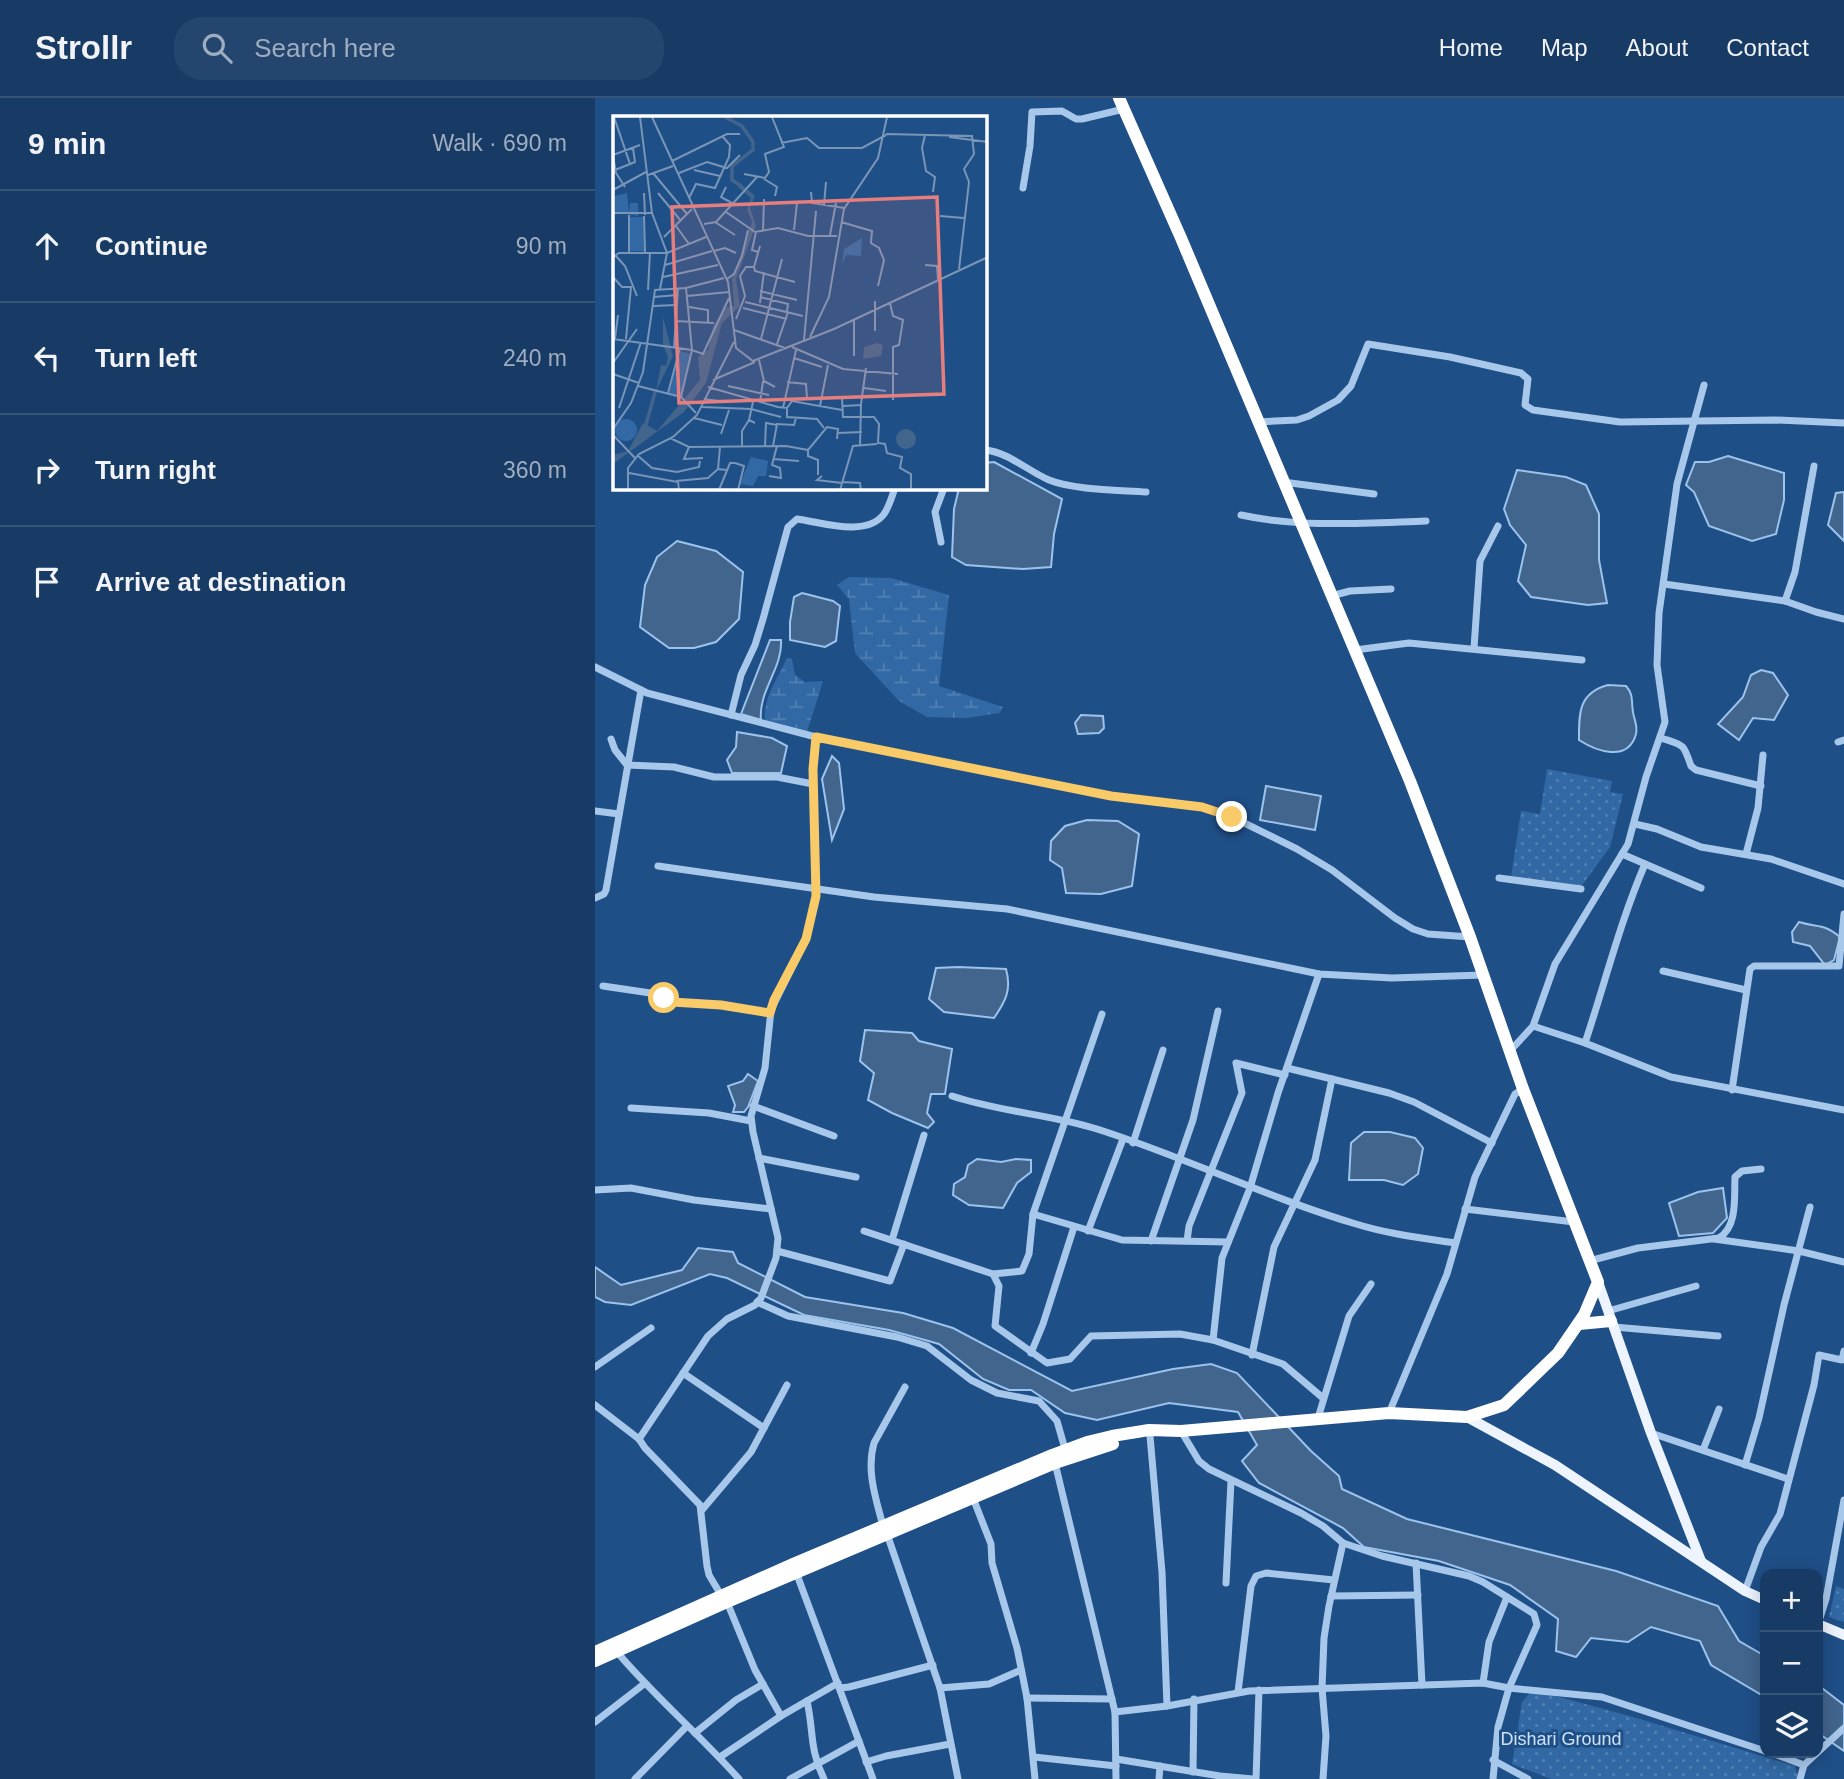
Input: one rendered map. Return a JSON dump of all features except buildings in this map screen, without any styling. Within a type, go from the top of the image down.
[{"type":"highway","points":[[595,1651],[885,1530],[973,1498],[1055,1463],[1113,1444],[1155,1434],[1312,1418],[1389,1413],[1467,1418],[1504,1405],[1558,1353],[1579,1324],[1598,1282],[1523,1089],[1470,937],[1410,781],[1122,104]]},
{"type":"highway","points":[[1579,1324],[1611,1320]]},
{"type":"highway","points":[[595,1661],[724,1598],[796,1572],[1065,1449],[1112,1436],[1149,1430],[1155,1434]]},
{"type":"main road","points":[[1598,1282],[1651,1433],[1702,1561]]},
{"type":"main road","points":[[1467,1418],[1555,1465],[1745,1591],[1760,1598]]},
{"type":"main road","points":[[1823,1626],[1844,1635]]},
{"type":"street","points":[[1023,188],[1032,112],[1062,111],[1076,119],[1082,119],[1122,104]]},
{"type":"street","points":[[1257,422],[1297,420],[1338,400],[1356,376],[1362,354],[1368,344],[1521,373],[1528,379],[1525,405],[1533,410],[1620,422],[1776,420],[1844,423]]},
{"type":"street","points":[[1510,1051],[1533,1026],[1555,964],[1628,844],[1646,777],[1661,738],[1665,722],[1657,665],[1659,613],[1677,484],[1704,385]]},
{"type":"street","points":[[987,451],[1000,454],[1066,486],[1146,492]]},
{"type":"street","points":[[1786,601],[1795,572],[1814,466]]},
{"type":"street","points":[[1282,482],[1374,494]]},
{"type":"street","points":[[731,715],[741,675],[764,619],[788,527],[797,519],[846,526],[871,524],[885,513],[894,490]]},
{"type":"street","points":[[941,542],[935,512],[943,490]]},
{"type":"street","points":[[1241,515],[1299,522],[1426,522]]},
{"type":"street","points":[[1474,648],[1480,561],[1498,526]]},
{"type":"street","points":[[1664,584],[1786,601],[1844,619]]},
{"type":"street","points":[[1331,596],[1350,591],[1391,589]]},
{"type":"street","points":[[1354,650],[1409,643],[1582,660]]},
{"type":"street","points":[[595,667],[641,690],[816,737],[1111,796],[1202,807],[1232,817],[1297,849],[1332,870],[1413,929],[1428,934],[1470,937]]},
{"type":"street","points":[[595,898],[600,897],[606,890],[641,690]]},
{"type":"street","points":[[639,1439],[708,1336],[736,1313],[759,1300],[777,1255],[778,1238],[751,1121],[765,1068],[770,1013],[774,1000],[812,923],[816,888],[813,784],[816,737]]},
{"type":"street","points":[[1661,738],[1684,747],[1691,766],[1696,770],[1761,786]]},
{"type":"street","points":[[611,739],[615,750],[628,765],[674,767],[714,777],[777,777],[813,784]]},
{"type":"street","points":[[1746,853],[1761,786],[1763,755]]},
{"type":"street","points":[[595,811],[619,814]]},
{"type":"street","points":[[1635,824],[1701,847],[1771,859],[1844,884]]},
{"type":"street","points":[[1622,853],[1701,888]]},
{"type":"street","points":[[1585,1043],[1629,902],[1645,864]]},
{"type":"street","points":[[657,866],[874,897],[1007,909],[1319,974],[1392,978],[1483,975]]},
{"type":"street","points":[[1499,878],[1581,889]]},
{"type":"street","points":[[1732,1090],[1750,969],[1754,966],[1839,966],[1844,914]]},
{"type":"street","points":[[1663,971],[1745,990]]},
{"type":"street","points":[[1213,1340],[1222,1258],[1250,1188],[1319,974]]},
{"type":"street","points":[[603,986],[657,995],[672,1002],[721,1005],[770,1013]]},
{"type":"street","points":[[1151,1241],[1193,1120],[1218,1011]]},
{"type":"street","points":[[864,1231],[993,1274],[1022,1270],[1029,1254],[1033,1213],[1102,1014]]},
{"type":"street","points":[[1533,1026],[1671,1077],[1844,1110]]},
{"type":"street","points":[[1133,1143],[1163,1050]]},
{"type":"street","points":[[1187,1241],[1189,1226],[1242,1093],[1236,1063],[1332,1079],[1389,1093],[1414,1102],[1492,1143]]},
{"type":"street","points":[[1252,1354],[1274,1247],[1315,1160],[1332,1079]]},
{"type":"street","points":[[1389,1413],[1447,1274],[1475,1177],[1515,1094],[1523,1089]]},
{"type":"street","points":[[952,1096],[990,1108],[1042,1114],[1066,1120],[1358,1225],[1455,1244]]},
{"type":"street","points":[[753,1106],[834,1136]]},
{"type":"street","points":[[631,1108],[709,1113],[751,1121]]},
{"type":"street","points":[[892,1240],[924,1135]]},
{"type":"street","points":[[1088,1231],[1123,1139]]},
{"type":"street","points":[[759,1158],[856,1177]]},
{"type":"street","points":[[1714,1239],[1724,1235],[1731,1222],[1735,1208],[1735,1177],[1742,1171],[1761,1169]]},
{"type":"street","points":[[595,1190],[631,1188],[694,1200],[771,1209]]},
{"type":"street","points":[[1745,1465],[1811,1207]]},
{"type":"street","points":[[1465,1209],[1574,1222]]},
{"type":"street","points":[[1033,1213],[1122,1240],[1228,1242]]},
{"type":"street","points":[[1031,1353],[1074,1227]]},
{"type":"street","points":[[1589,1261],[1638,1248],[1714,1239],[1798,1251],[1844,1262]]},
{"type":"street","points":[[777,1255],[890,1281],[904,1244]]},
{"type":"street","points":[[993,1274],[999,1286],[995,1325],[1047,1363],[1066,1361],[1075,1355],[1087,1337],[1180,1334],[1213,1340],[1290,1368],[1323,1398]]},
{"type":"street","points":[[1312,1418],[1323,1398],[1349,1316],[1371,1284]]},
{"type":"street","points":[[1611,1320],[1696,1286]]},
{"type":"street","points":[[759,1300],[788,1316],[927,1346],[963,1376],[981,1385],[997,1392],[1039,1401],[1057,1422],[1065,1449]]},
{"type":"street","points":[[1611,1320],[1718,1336]]},
{"type":"street","points":[[595,1367],[651,1328]]},
{"type":"street","points":[[1745,1591],[1761,1547],[1780,1514],[1814,1385],[1819,1355],[1842,1360],[1844,1351]]},
{"type":"street","points":[[683,1373],[764,1428]]},
{"type":"street","points":[[702,1510],[739,1468],[787,1385]]},
{"type":"street","points":[[905,1387],[874,1443],[871,1452],[871,1476],[885,1530],[940,1688],[958,1779]]},
{"type":"street","points":[[595,1405],[639,1439],[700,1506],[709,1575],[724,1598],[763,1684],[781,1716]]},
{"type":"street","points":[[1703,1450],[1719,1409]]},
{"type":"street","points":[[1181,1431],[1199,1461],[1209,1469],[1301,1513],[1343,1542],[1382,1556],[1469,1576],[1534,1614],[1537,1625],[1509,1688],[1498,1727],[1493,1779]]},
{"type":"street","points":[[1651,1433],[1788,1479]]},
{"type":"street","points":[[1155,1434],[1167,1706]]},
{"type":"street","points":[[1055,1463],[1115,1712],[1116,1779]]},
{"type":"street","points":[[1226,1583],[1231,1481]]},
{"type":"street","points":[[973,1498],[991,1544],[992,1563],[1021,1670],[1027,1698],[1035,1779]]},
{"type":"street","points":[[1823,1608],[1844,1500]]},
{"type":"street","points":[[1323,1779],[1326,1736],[1322,1688],[1324,1638],[1343,1542]]},
{"type":"street","points":[[1416,1563],[1422,1685]]},
{"type":"street","points":[[796,1572],[873,1779]]},
{"type":"street","points":[[1238,1692],[1251,1586],[1256,1576],[1266,1573],[1334,1580]]},
{"type":"street","points":[[1331,1596],[1418,1595]]},
{"type":"street","points":[[1483,1683],[1489,1642],[1507,1597]]},
{"type":"street","points":[[617,1652],[644,1684],[720,1757],[739,1779]]},
{"type":"street","points":[[720,1757],[781,1716],[839,1685],[849,1688],[933,1665]]},
{"type":"street","points":[[940,1688],[989,1684],[1021,1670]]},
{"type":"street","points":[[1115,1712],[1259,1690],[1483,1683],[1602,1697],[1760,1749]]},
{"type":"street","points":[[595,1722],[644,1684]]},
{"type":"street","points":[[695,1733],[736,1700],[763,1684]]},
{"type":"street","points":[[1034,1757],[1160,1766],[1220,1778],[1254,1779],[1259,1690]]},
{"type":"street","points":[[1027,1698],[1112,1699]]},
{"type":"street","points":[[1193,1772],[1194,1699]]},
{"type":"street","points":[[807,1701],[813,1753],[824,1779]]},
{"type":"street","points":[[635,1779],[687,1726]]},
{"type":"street","points":[[1823,1747],[1844,1728]]},
{"type":"street","points":[[790,1779],[859,1741]]},
{"type":"street","points":[[866,1762],[950,1744]]},
{"type":"street","points":[[1785,1758],[1804,1765]]},
{"type":"street","points":[[1800,1779],[1804,1765],[1811,1758]]},
{"type":"street","points":[[1493,1760],[1528,1779]]},
{"type":"street","points":[[1159,1779],[1160,1766]]},
{"type":"green space","points":[[849,577],[891,578],[949,595],[939,686],[1003,707],[1000,713],[966,718],[927,717],[899,701],[855,653],[849,599],[837,585]]},
{"type":"green space","points":[[787,658],[792,659],[795,675],[805,682],[823,681],[807,732],[765,722],[768,697]]},
{"type":"green space","points":[[1547,769],[1612,781],[1610,792],[1623,794],[1610,847],[1578,891],[1511,877],[1521,811],[1540,814]]},
{"type":"green space","points":[[1836,1586],[1844,1589],[1844,1622],[1829,1617]]},
{"type":"green space","name":"Dishari Ground","points":[[1533,1690],[1633,1717],[1760,1755],[1760,1758],[1795,1766],[1798,1779],[1551,1779],[1512,1764],[1522,1702]]},
{"type":"shaded area","points":[[1728,456],[1784,473],[1784,500],[1776,534],[1752,541],[1709,526],[1694,492],[1686,485],[1695,462],[1709,462]]},
{"type":"shaded area","points":[[994,462],[1062,499],[1054,534],[1051,567],[1023,569],[966,565],[952,557],[954,509],[959,490],[987,490],[987,463]]},
{"type":"shaded area","points":[[1517,470],[1566,477],[1586,485],[1599,514],[1599,560],[1607,603],[1588,605],[1531,597],[1518,581],[1526,545],[1510,525],[1504,509]]},
{"type":"shaded area","points":[[1844,492],[1844,541],[1828,525],[1836,493]]},
{"type":"shaded area","points":[[677,541],[716,551],[743,572],[739,619],[716,642],[694,648],[669,648],[640,627],[645,585],[657,557]]},
{"type":"shaded area","points":[[802,593],[833,601],[840,606],[836,641],[825,647],[790,640],[794,597]]},
{"type":"shaded area","points":[[770,640],[781,640],[781,650],[763,699],[761,720],[741,714]]},
{"type":"shaded area","points":[[1761,670],[1773,673],[1788,695],[1774,720],[1753,718],[1739,740],[1718,724],[1743,697],[1751,675]]},
{"type":"shaded area","points":[[1608,685],[1626,686],[1629,689],[1636,725],[1632,743],[1619,752],[1602,751],[1579,740],[1582,706],[1591,693]]},
{"type":"shaded area","points":[[1081,715],[1103,716],[1104,728],[1099,733],[1078,734],[1075,723]]},
{"type":"shaded area","points":[[737,732],[772,738],[787,746],[781,773],[732,773],[727,760],[736,747]]},
{"type":"shaded area","points":[[832,756],[839,763],[844,809],[832,840],[822,779]]},
{"type":"shaded area","points":[[1266,786],[1321,796],[1315,830],[1260,820]]},
{"type":"shaded area","points":[[1087,820],[1118,821],[1139,834],[1132,886],[1101,894],[1066,893],[1062,868],[1050,860],[1051,841],[1065,826]]},
{"type":"shaded area","points":[[1799,922],[1825,928],[1840,937],[1834,960],[1825,965],[1810,946],[1793,942],[1792,932]]},
{"type":"shaded area","points":[[936,968],[1006,969],[1006,995],[994,1018],[944,1012],[929,999]]},
{"type":"shaded area","points":[[865,1030],[912,1033],[919,1041],[952,1049],[945,1094],[931,1094],[927,1113],[934,1122],[928,1128],[868,1100],[874,1073],[860,1061]]},
{"type":"shaded area","points":[[748,1074],[758,1081],[748,1107],[744,1112],[733,1112],[735,1105],[728,1086],[743,1081]]},
{"type":"shaded area","points":[[1364,1132],[1390,1132],[1415,1138],[1423,1148],[1418,1174],[1403,1185],[1384,1180],[1349,1180],[1351,1143]]},
{"type":"shaded area","points":[[977,1159],[1001,1162],[1031,1160],[1031,1172],[1017,1183],[1003,1208],[969,1205],[953,1195],[954,1184],[965,1177],[968,1165]]},
{"type":"shaded area","points":[[1723,1188],[1727,1218],[1713,1233],[1679,1236],[1669,1203],[1698,1192]]},
{"type":"shaded area","points":[[698,1248],[733,1252],[738,1263],[805,1297],[903,1313],[953,1328],[1072,1391],[1173,1369],[1211,1364],[1237,1373],[1311,1451],[1339,1476],[1342,1489],[1407,1519],[1616,1571],[1718,1606],[1739,1641],[1760,1653],[1760,1694],[1711,1665],[1700,1641],[1651,1627],[1628,1642],[1591,1638],[1576,1657],[1556,1651],[1558,1619],[1510,1585],[1439,1561],[1364,1547],[1343,1528],[1259,1483],[1242,1461],[1257,1445],[1238,1412],[1169,1403],[1097,1420],[1065,1413],[1031,1390],[1009,1390],[983,1379],[939,1344],[889,1330],[804,1315],[727,1278],[710,1274],[631,1305],[605,1302],[595,1297],[595,1267],[621,1285],[682,1270]]},
{"type":"shaded area","points":[[1823,1689],[1844,1705],[1844,1751],[1823,1736]]},
{"type":"route","points":[[664,998],[672,1002],[721,1005],[770,1013],[812,923],[816,896],[813,769],[816,737],[1111,796],[1202,807],[1232,817]]}]
